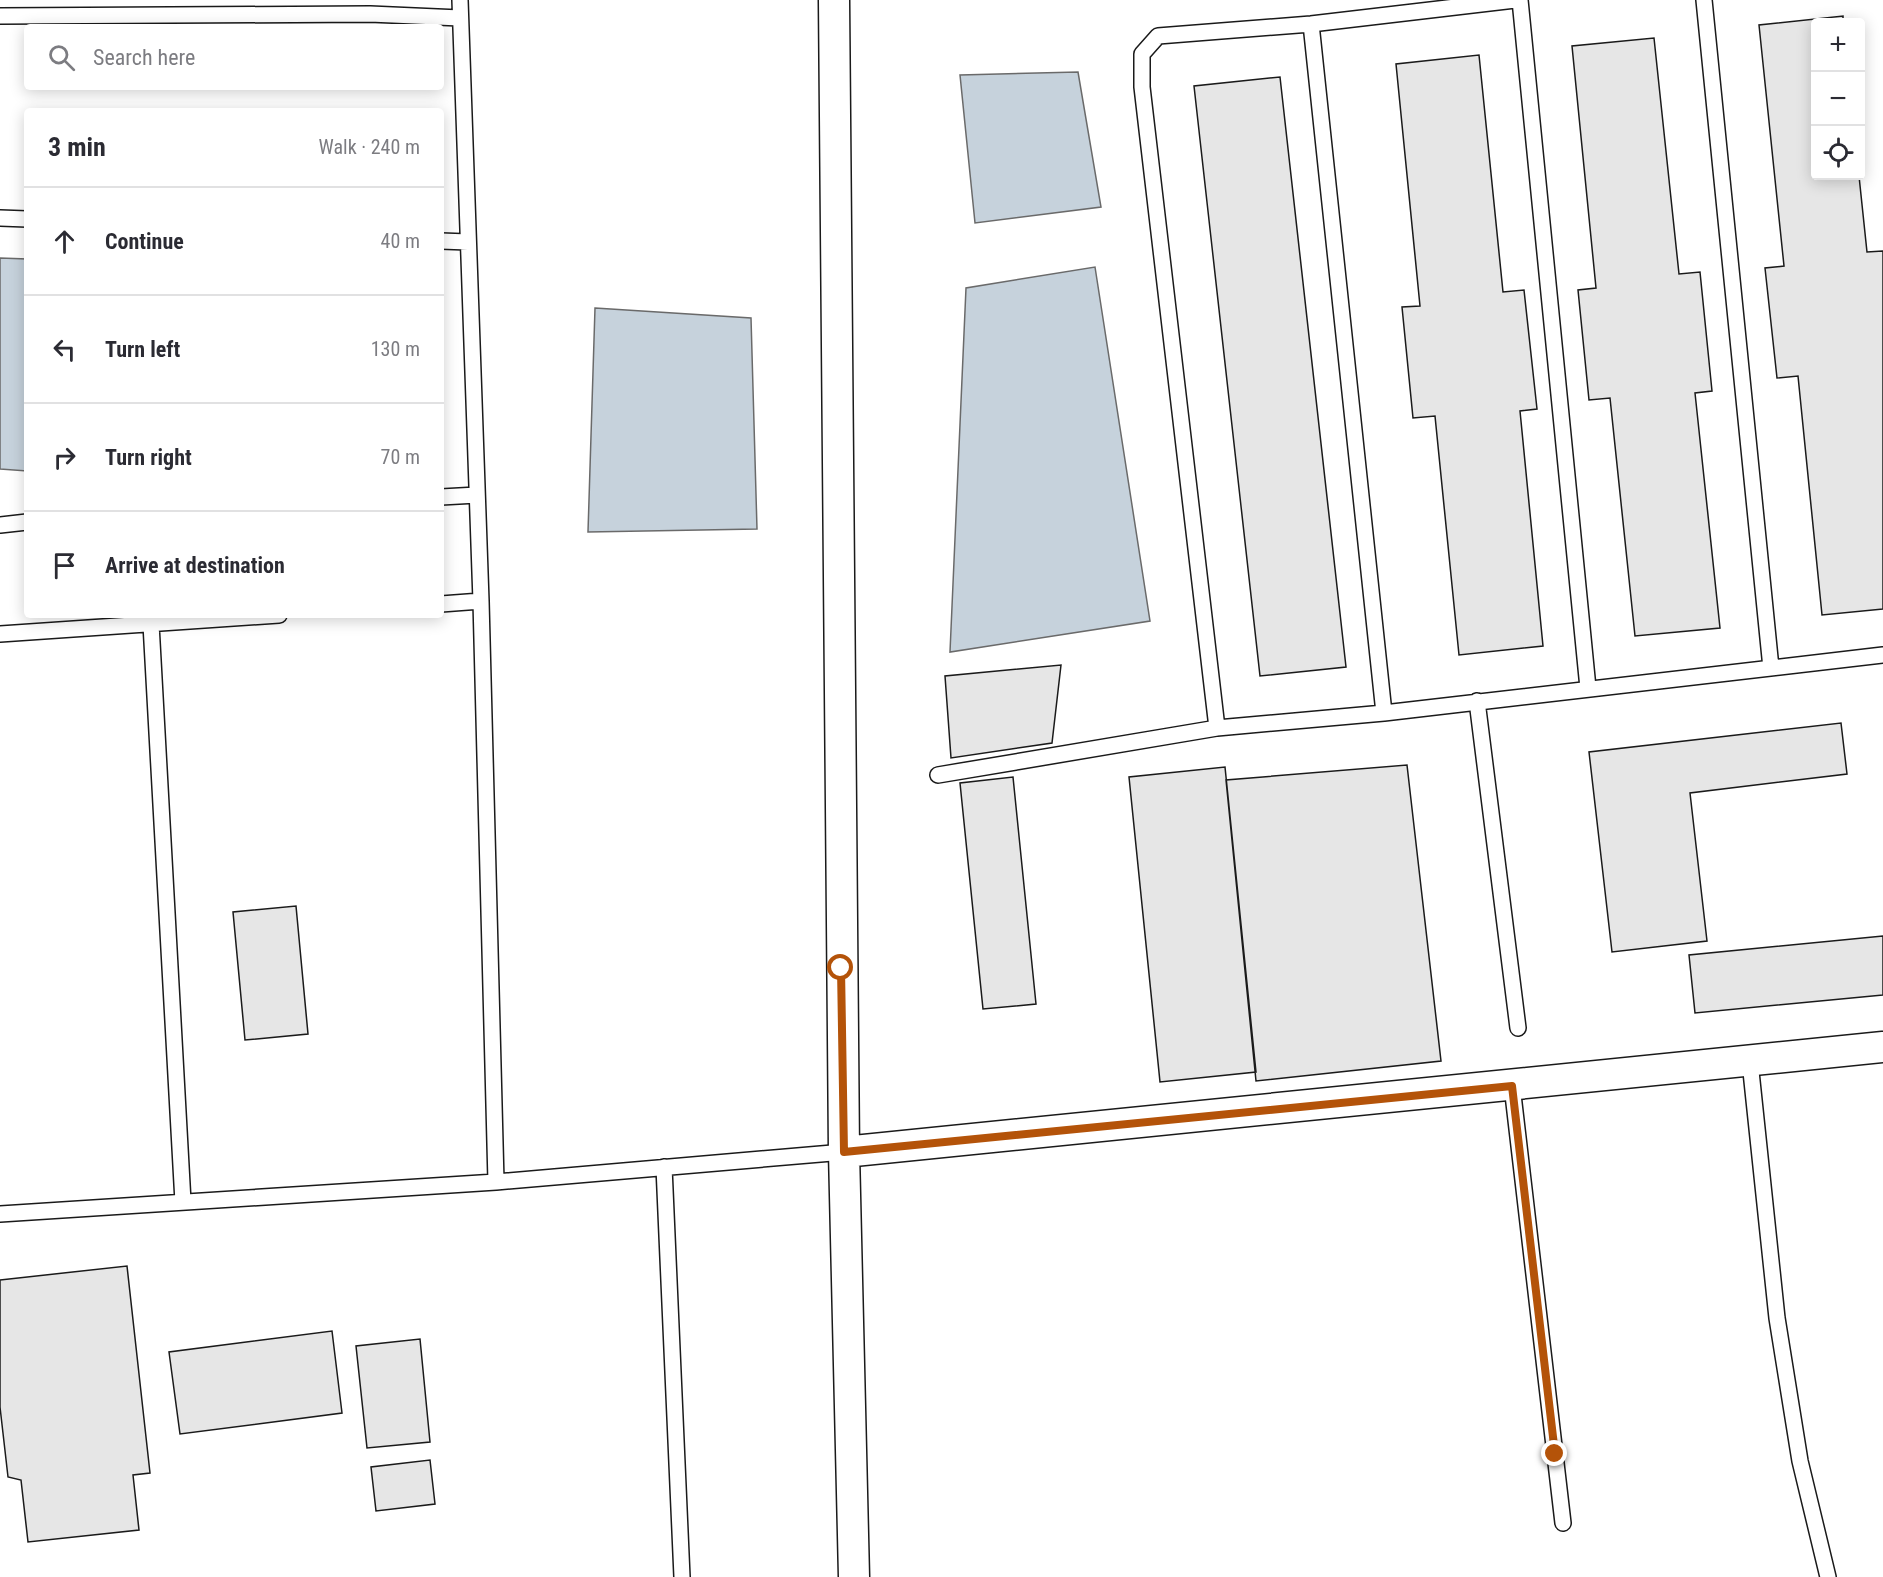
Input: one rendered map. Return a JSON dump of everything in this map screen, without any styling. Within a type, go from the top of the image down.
[{"type":"street","points":[[834,0],[844,1152],[854,1577]]},
{"type":"street","points":[[844,1152],[1883,1047]]},
{"type":"lane","points":[[460,0],[481,601],[496,1182]]},
{"type":"lane","points":[[1217,728],[1142,87],[1142,54],[1158,36],[1311,24],[1517,0],[1588,688]]},
{"type":"lane","points":[[1704,0],[1771,668]]},
{"type":"lane","points":[[0,16],[370,14],[460,18]]},
{"type":"lane","points":[[1311,24],[1384,713]]},
{"type":"lane","points":[[0,218],[24,219]]},
{"type":"lane","points":[[444,241],[468,242]]},
{"type":"lane","points":[[444,497],[477,495]]},
{"type":"lane","points":[[0,525],[24,522]]},
{"type":"lane","points":[[444,604],[481,601]]},
{"type":"lane","points":[[0,634],[236,618]]},
{"type":"lane","points":[[151,624],[183,1202]]},
{"type":"lane","points":[[939,776],[1217,728],[1384,713],[1883,655]]},
{"type":"lane","points":[[1477,701],[1518,1028]]},
{"type":"lane","points":[[1750,1062],[1777,1318],[1800,1461],[1828,1577]]},
{"type":"lane","points":[[1512,1086],[1563,1523]]},
{"type":"lane","points":[[0,1214],[496,1182],[844,1152]]},
{"type":"lane","points":[[664,1167],[682,1577]]},
{"type":"shaded area","points":[[1078,72],[1101,207],[975,223],[960,75]]},
{"type":"shaded area","points":[[0,258],[24,259],[24,471],[0,469]]},
{"type":"shaded area","points":[[1095,267],[1150,621],[950,652],[966,288]]},
{"type":"shaded area","points":[[595,308],[751,318],[757,529],[588,532]]},
{"type":"building","points":[[1811,19],[1811,180],[1859,180],[1867,252],[1883,251],[1883,609],[1822,615],[1798,376],[1777,378],[1765,268],[1784,266],[1759,25]]},
{"type":"building","points":[[1654,38],[1679,274],[1700,272],[1712,391],[1695,393],[1720,628],[1635,636],[1610,398],[1589,400],[1578,290],[1596,288],[1572,46]]},
{"type":"building","points":[[1479,55],[1503,292],[1524,290],[1537,409],[1520,411],[1543,646],[1459,655],[1435,416],[1413,418],[1402,307],[1420,306],[1396,64]]},
{"type":"building","points":[[1280,77],[1346,667],[1260,676],[1194,86]]},
{"type":"building","points":[[1061,665],[1052,743],[951,758],[945,676]]},
{"type":"building","points":[[1841,723],[1847,774],[1690,793],[1707,941],[1612,952],[1589,752]]},
{"type":"building","points":[[1407,765],[1441,1061],[1256,1081],[1226,780]]},
{"type":"building","points":[[1225,767],[1256,1072],[1160,1082],[1129,777]]},
{"type":"building","points":[[1013,777],[1036,1004],[983,1009],[960,783]]},
{"type":"building","points":[[296,906],[308,1034],[245,1040],[233,912]]},
{"type":"building","points":[[1883,936],[1883,995],[1695,1013],[1689,955]]},
{"type":"building","points":[[127,1266],[150,1473],[133,1475],[139,1530],[28,1542],[21,1480],[8,1477],[0,1407],[0,1280]]},
{"type":"building","points":[[332,1331],[342,1413],[180,1434],[169,1352]]},
{"type":"building","points":[[420,1339],[430,1442],[367,1448],[356,1346]]},
{"type":"building","points":[[430,1460],[435,1504],[376,1511],[371,1467]]},
{"type":"route","points":[[841,968],[844,1152],[1512,1086],[1555,1454]]}]
